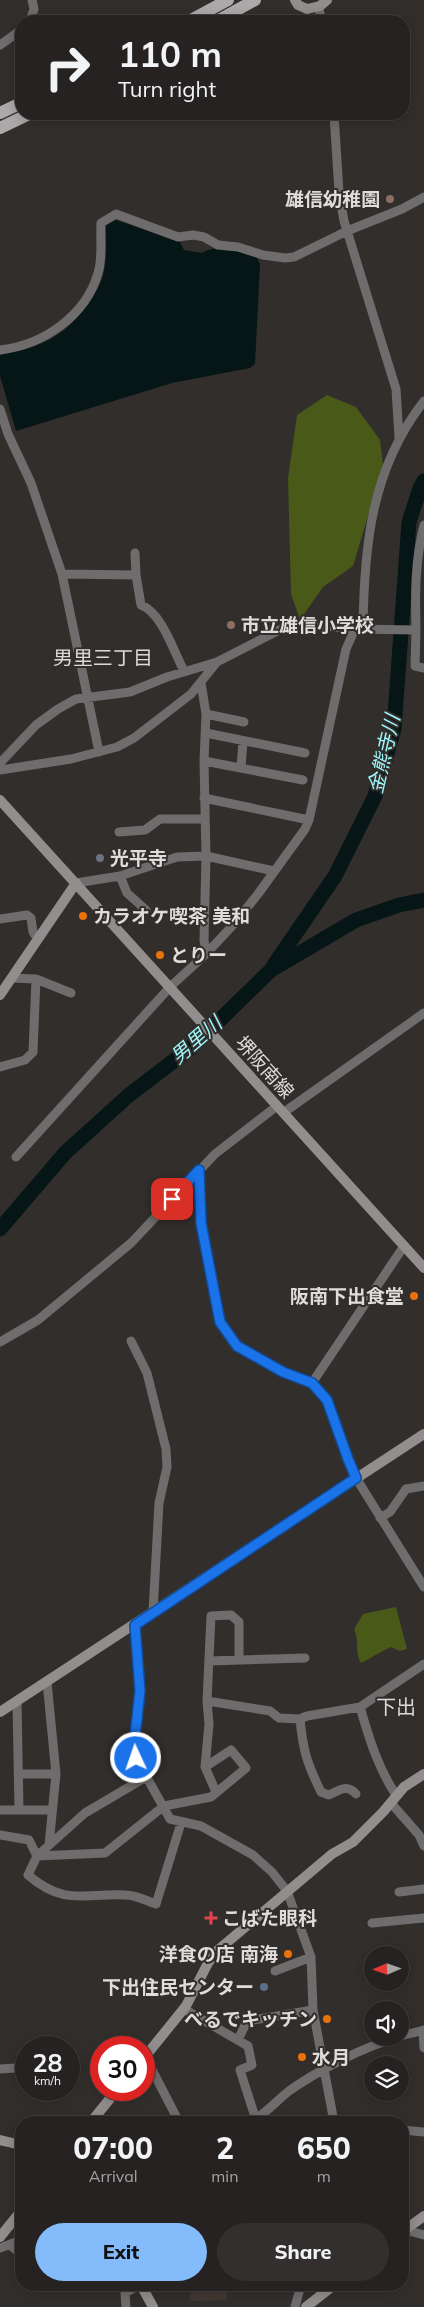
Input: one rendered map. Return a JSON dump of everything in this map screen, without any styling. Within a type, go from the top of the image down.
[{"type":"main road","points":[[200,15],[228,0]]},
{"type":"main road","points":[[228,15],[255,0]]},
{"type":"main road","points":[[0,113],[15,106]]},
{"type":"main road","points":[[0,128],[17,120]]},
{"type":"street","points":[[32,0],[34,9],[32,15]]},
{"type":"street","points":[[295,0],[298,5],[307,9],[318,6],[327,0]]},
{"type":"street","points":[[318,6],[320,15]]},
{"type":"street","points":[[0,45],[15,34]]},
{"type":"street","points":[[334,120],[339,192],[347,231],[375,329],[396,389],[399,438]]},
{"type":"street","points":[[0,350],[43,338],[64,325],[88,296],[96,280],[99,271],[101,223],[116,214],[178,237],[193,235],[204,237],[218,246],[238,247],[263,255],[285,258],[294,257],[347,231],[402,210],[424,198]]},
{"type":"street","points":[[16,1156],[208,953],[258,894],[305,829],[309,820],[346,649],[361,629],[364,576],[370,524],[387,468],[399,438],[424,401]]},
{"type":"street","points":[[0,408],[8,434],[31,483],[62,574],[99,752]]},
{"type":"street","points":[[424,524],[418,551],[414,630],[416,666],[424,668]]},
{"type":"street","points":[[135,553],[136,575],[141,605],[149,608],[157,616],[184,672]]},
{"type":"street","points":[[62,574],[136,575]]},
{"type":"street","points":[[0,763],[36,725],[58,708],[76,699],[130,692],[217,662],[293,623],[361,629],[414,630]]},
{"type":"street","points":[[0,770],[117,747],[134,738],[191,694],[217,662]]},
{"type":"street","points":[[201,683],[206,714],[204,761],[206,856],[204,941],[208,953]]},
{"type":"street","points":[[206,714],[244,722]]},
{"type":"street","points":[[206,733],[305,753]]},
{"type":"street","points":[[241,768],[243,741]]},
{"type":"street","points":[[204,761],[303,780]]},
{"type":"street","points":[[204,798],[309,820]]},
{"type":"street","name":"堺阪南線","points":[[0,800],[424,1268]]},
{"type":"street","points":[[119,832],[145,830],[160,819],[204,818]]},
{"type":"street","points":[[0,995],[76,882],[120,876],[178,857],[206,856],[274,871]]},
{"type":"street","points":[[120,876],[127,893],[146,910]]},
{"type":"street","points":[[0,919],[27,915],[32,918],[33,932],[37,938]]},
{"type":"street","points":[[11,978],[36,979],[71,993]]},
{"type":"street","points":[[0,1067],[25,1060],[33,1052],[36,979]]},
{"type":"street","points":[[0,1342],[38,1320],[131,1243],[215,1154],[278,1107],[424,1014]]},
{"type":"street","points":[[199,1170],[201,1223],[220,1322],[237,1346],[283,1372],[312,1383],[327,1400],[356,1478],[424,1588]]},
{"type":"street","points":[[312,1383],[404,1246]]},
{"type":"street","points":[[131,1341],[147,1373],[166,1449],[167,1467],[159,1503],[153,1612]]},
{"type":"street","points":[[0,1712],[424,1434]]},
{"type":"street","points":[[380,1518],[390,1512],[406,1489],[424,1486]]},
{"type":"street","points":[[216,1792],[205,1767],[209,1724],[207,1701],[211,1616],[231,1615],[240,1622],[239,1660]]},
{"type":"street","points":[[135,1625],[140,1691],[135,1736],[136,1758],[170,1820],[201,1826],[253,1855],[272,1872],[287,1891],[311,1957],[313,2010],[333,2116]]},
{"type":"street","points":[[209,1661],[305,1658]]},
{"type":"street","points":[[207,1701],[270,1711],[279,1718],[300,1719],[307,1716],[360,1707],[424,1664]]},
{"type":"street","points":[[47,1682],[56,1774],[49,1846]]},
{"type":"street","points":[[17,1702],[19,1810]]},
{"type":"street","points":[[360,1707],[369,1740],[394,1799],[419,1835],[424,1846]]},
{"type":"street","points":[[300,1719],[302,1747],[307,1763],[321,1792],[329,1795],[345,1788],[350,1788],[356,1794]]},
{"type":"street","points":[[37,1856],[105,1852],[164,1806],[211,1797],[246,1768],[231,1750],[205,1767]]},
{"type":"street","points":[[19,1774],[56,1774]]},
{"type":"street","points":[[155,2044],[184,2008],[208,1963],[218,1950],[332,1854],[353,1842],[412,1781],[424,1774]]},
{"type":"street","points":[[146,1777],[85,1814],[37,1856],[28,1875],[44,1889],[69,1896],[129,1895],[156,1904],[181,1823]]},
{"type":"street","points":[[0,1810],[52,1810]]},
{"type":"street","points":[[0,1835],[29,1840],[37,1856]]},
{"type":"street","points":[[399,1892],[424,1889]]},
{"type":"street","points":[[372,1923],[424,1918]]},
{"type":"street","points":[[275,1971],[311,1957]]},
{"type":"street","points":[[184,2008],[248,2046],[252,2065],[240,2070],[252,2116]]},
{"type":"street","points":[[238,2040],[246,2021],[313,2010]]},
{"type":"street","points":[[409,2034],[423,2030],[424,2048]]},
{"type":"street","points":[[259,2116],[289,2092],[325,2070],[371,2046]]},
{"type":"street","points":[[0,2069],[15,2068]]},
{"type":"street","points":[[155,2078],[175,2116]]},
{"type":"street","points":[[96,2116],[108,2101]]},
{"type":"street","points":[[409,2131],[424,2132]]},
{"type":"street","points":[[0,2140],[15,2144]]},
{"type":"street","points":[[409,2227],[424,2216]]},
{"type":"street","points":[[0,2237],[15,2218]]},
{"type":"street","points":[[409,2232],[424,2235]]},
{"type":"street","points":[[0,2248],[15,2243]]},
{"type":"street","points":[[10,2245],[15,2249]]},
{"type":"street","points":[[126,2307],[125,2292],[127,2291]]},
{"type":"street","points":[[144,2291],[153,2307]]},
{"type":"street","points":[[295,2307],[300,2291]]},
{"type":"street","points":[[306,2307],[326,2291]]},
{"type":"shaded area","points":[[116,220],[180,242],[184,250],[202,253],[221,248],[256,256],[260,264],[255,364],[250,368],[172,383],[16,431],[0,376],[0,355],[28,348],[51,339],[61,333],[79,315],[94,295],[102,280],[106,260],[106,225]]},
{"type":"shaded area","points":[[190,2291],[227,2291],[227,2300],[190,2301]]},
{"type":"green space","points":[[327,395],[356,407],[380,440],[383,466],[353,566],[323,587],[300,620],[291,594],[288,478],[297,415]]},
{"type":"green space","points":[[396,1607],[407,1649],[400,1651],[391,1647],[361,1663],[354,1629],[363,1614]]},
{"type":"waterway","name":"金熊寺川","points":[[274,965],[335,876],[375,796],[394,729],[409,522],[424,481]]},
{"type":"waterway","name":"男里川","points":[[0,1229],[65,1153],[129,1095],[192,1047],[271,970],[356,920],[399,905],[424,900]]},
{"type":"place","name":"雄信幼稚園","points":[[390,199]]},
{"type":"place","name":"市立雄信小学校","points":[[231,625]]},
{"type":"place","name":"光平寺","points":[[100,858]]},
{"type":"place","name":"カラオケ喫茶 美和","points":[[83,916]]},
{"type":"place","name":"とりー","points":[[160,955]]},
{"type":"place","name":"阪南下出食堂","points":[[414,1296]]},
{"type":"place","name":"こばた眼科","points":[[211,1918]]},
{"type":"place","name":"洋食の店 南海","points":[[288,1954]]},
{"type":"place","name":"下出住民センター","points":[[264,1987]]},
{"type":"place","name":"べるでキッチン","points":[[327,2019]]},
{"type":"place","name":"水月","points":[[302,2057]]},
{"type":"district","name":"男里三丁目","points":[[103,658]]},
{"type":"district","name":"下出","points":[[396,1707]]},
{"type":"route","points":[[136,1758],[135,1736],[140,1691],[135,1625],[356,1478],[327,1400],[317,1392],[312,1383],[283,1372],[237,1346],[220,1322],[201,1223],[199,1170],[172,1199]]}]
